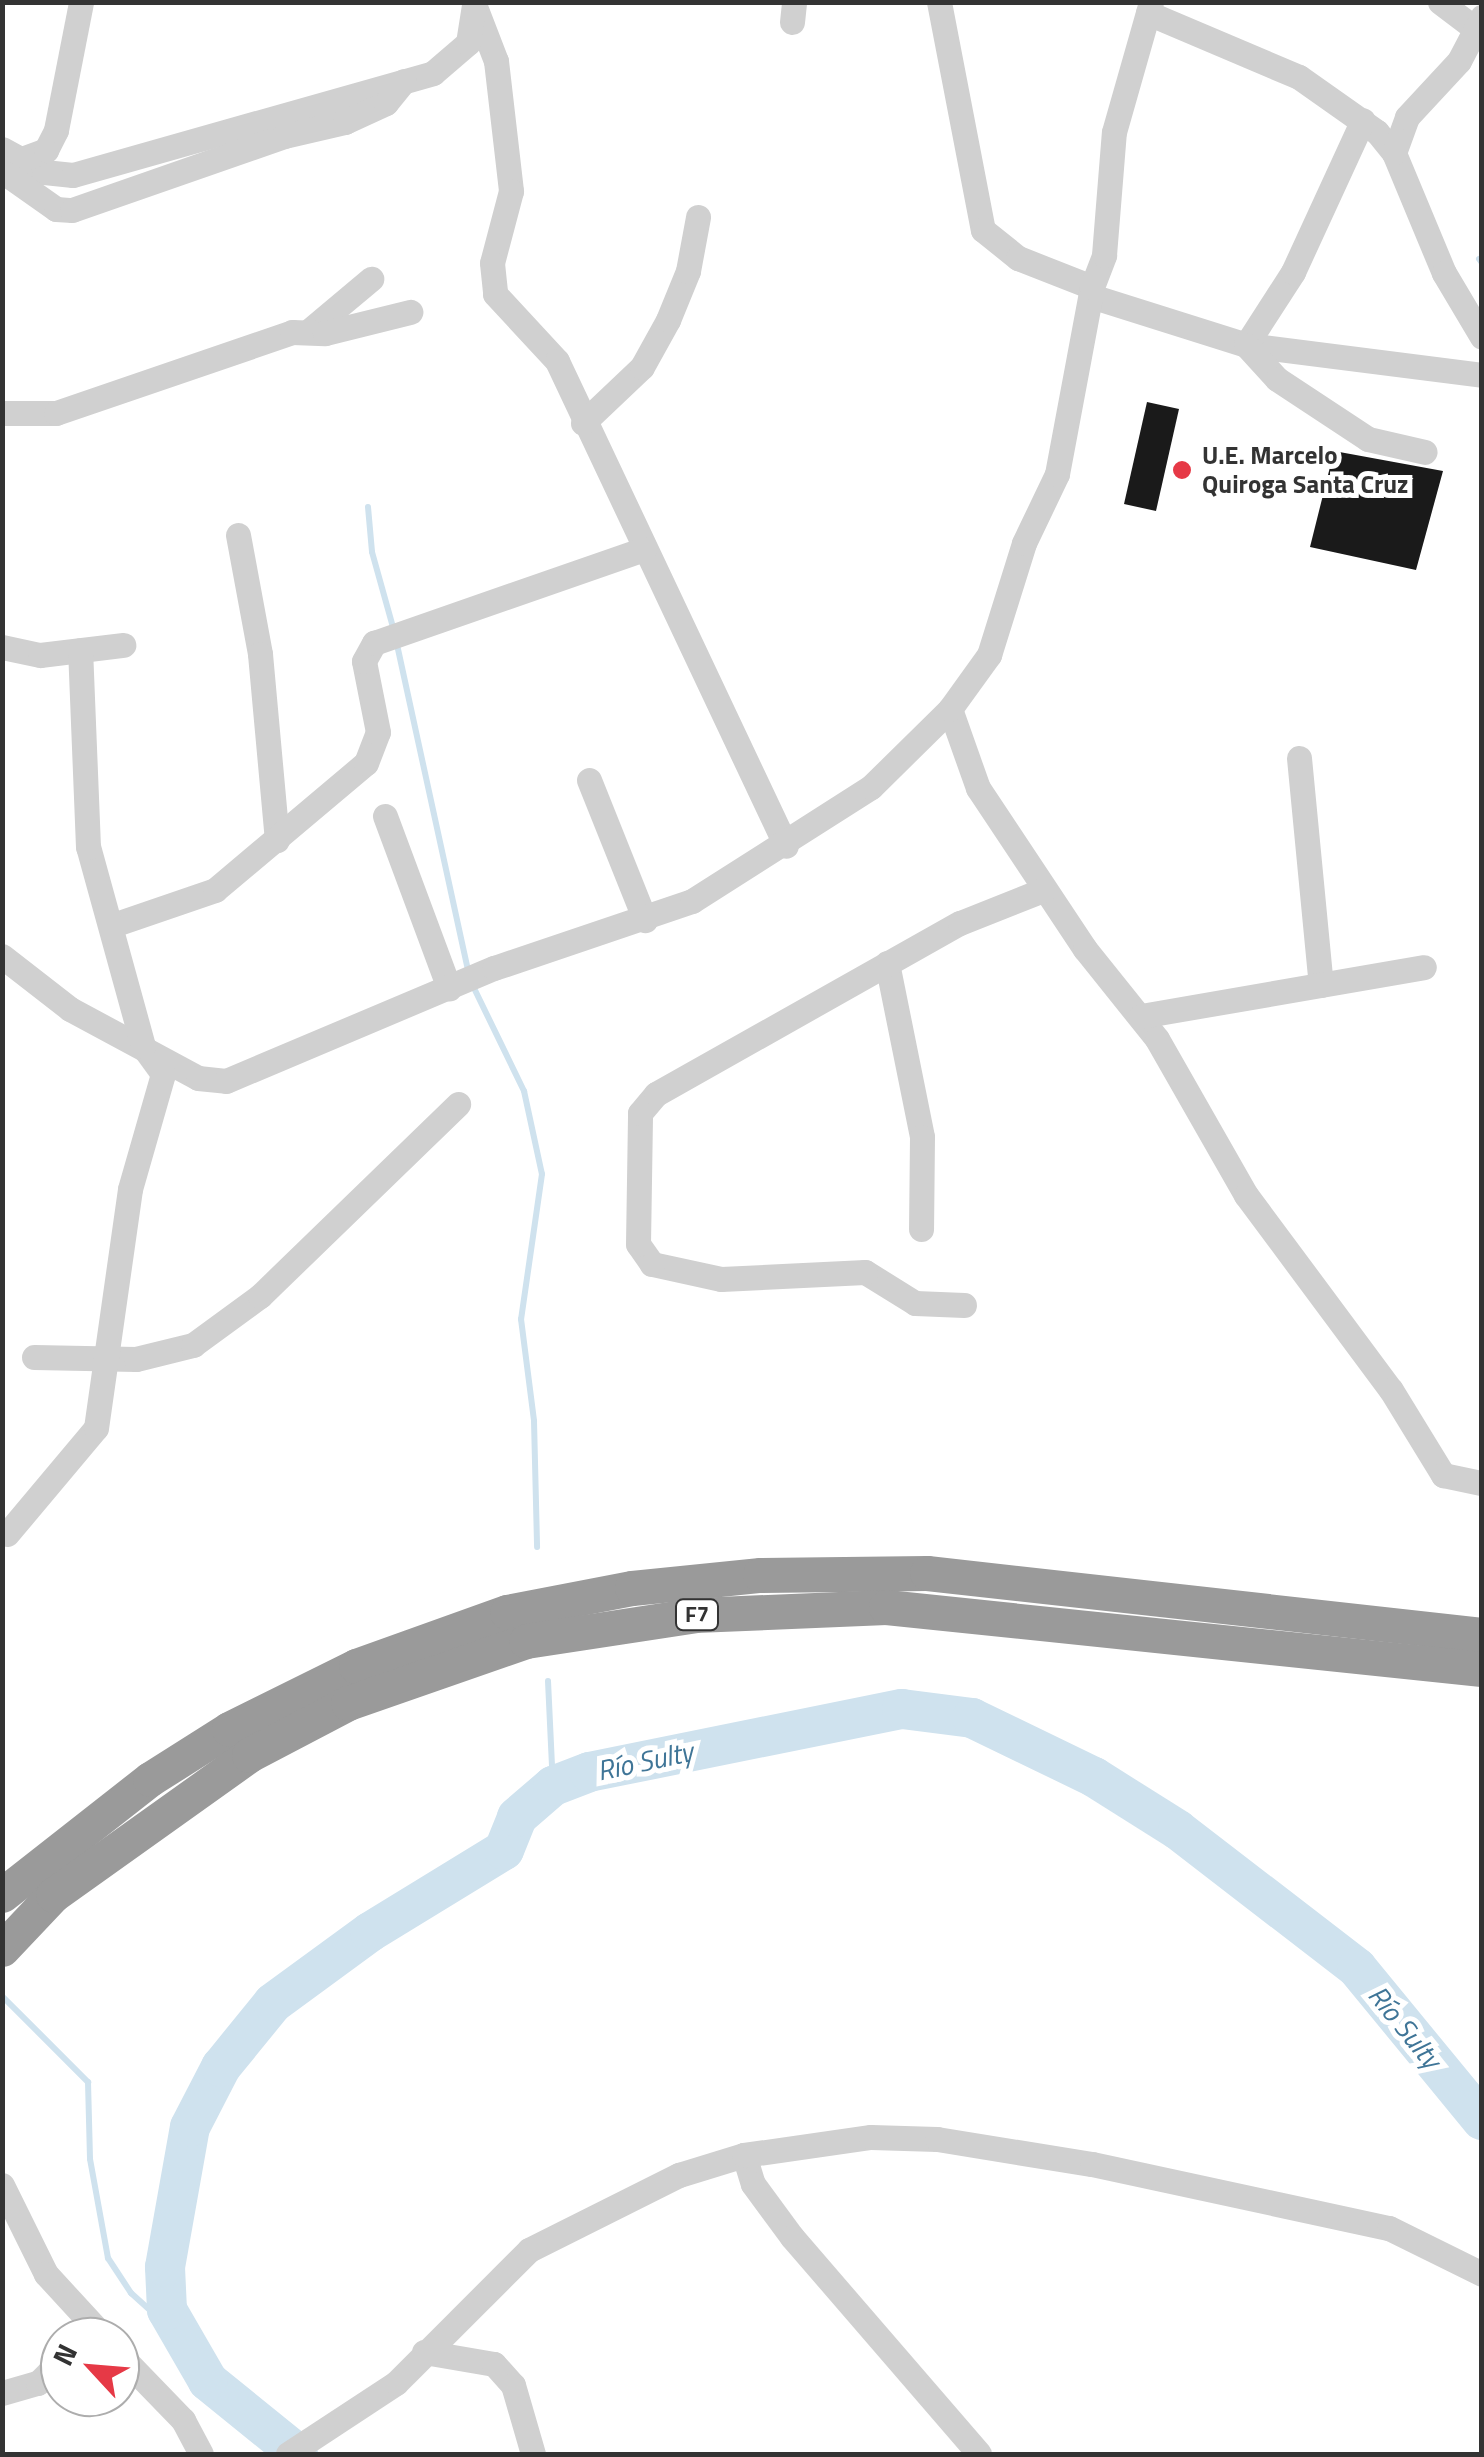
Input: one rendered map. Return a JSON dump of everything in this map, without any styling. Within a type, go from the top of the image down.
[{"type":"highway","name":"F7","points":[[2,1895],[150,1779],[276,1705],[356,1666],[507,1612],[632,1588],[760,1574],[927,1573],[1482,1635]]},
{"type":"highway","name":"F7","points":[[2,1949],[53,1895],[249,1755],[348,1703],[526,1641],[695,1615],[886,1606],[1482,1669]]},
{"type":"street","points":[[8,160],[46,150],[56,130],[81,2]]},
{"type":"street","points":[[940,2],[983,230],[1018,258],[1092,292],[1246,345],[1482,375]]},
{"type":"street","points":[[1394,154],[1406,117],[1459,60],[1477,22],[1440,2]]},
{"type":"street","points":[[73,175],[433,73],[468,43],[474,3]]},
{"type":"street","points":[[474,3],[496,61],[511,191],[492,264],[494,294],[548,347],[786,846]]},
{"type":"street","points":[[2,956],[70,1009],[198,1078],[226,1081],[449,988],[645,920],[728,883],[872,786],[950,709],[989,655],[1024,543],[1057,474],[1092,292],[1104,254],[1114,132],[1149,8],[1299,77],[1363,120],[1394,154],[1444,274],[1482,337]]},
{"type":"street","points":[[8,160],[56,209],[113,195],[284,136],[345,122],[386,103],[404,81]]},
{"type":"street","points":[[1246,345],[1292,272],[1363,120]]},
{"type":"street","points":[[8,160],[73,175],[113,195]]},
{"type":"street","points":[[583,423],[612,402],[642,367],[668,320],[688,271],[698,217]]},
{"type":"street","points":[[307,333],[371,279]]},
{"type":"street","points":[[2,412],[56,412],[292,332],[307,333],[410,312]]},
{"type":"street","points":[[1246,345],[1277,379],[1352,430],[1425,452]]},
{"type":"street","points":[[238,534],[260,654],[277,840]]},
{"type":"street","points":[[113,925],[215,890],[376,750],[364,661],[374,643],[644,549]]},
{"type":"street","points":[[2,647],[40,655],[123,645]]},
{"type":"street","points":[[8,1534],[96,1428],[130,1189],[163,1074],[143,1046],[113,925],[88,847],[80,650]]},
{"type":"street","points":[[950,709],[978,788],[1042,890],[1141,1016],[1246,1195],[1391,1390],[1433,1462],[1454,1482],[1482,1484]]},
{"type":"street","points":[[1299,758],[1321,985]]},
{"type":"street","points":[[589,780],[645,920]]},
{"type":"street","points":[[384,816],[449,988]]},
{"type":"street","points":[[964,1305],[900,1298],[865,1272],[720,1279],[675,1273],[652,1264],[638,1244],[638,1124],[645,1104],[887,963],[960,922],[1042,890]]},
{"type":"street","points":[[887,963],[922,1137],[921,1229]]},
{"type":"street","points":[[1141,1016],[1424,967]]},
{"type":"street","points":[[34,1357],[155,1356],[193,1345],[233,1317],[458,1104]]},
{"type":"street","points":[[288,2454],[396,2382],[529,2250],[679,2176],[744,2155],[871,2137],[995,2148],[1388,2228],[1482,2274]]},
{"type":"street","points":[[744,2155],[753,2184],[792,2237],[979,2454]]},
{"type":"street","points":[[2,2184],[46,2274],[79,2317]]},
{"type":"street","points":[[424,2352],[494,2364],[513,2386],[533,2454]]},
{"type":"street","points":[[140,2375],[184,2420],[201,2454]]},
{"type":"street","points":[[2,2393],[40,2381]]},
{"type":"building","points":[[1147,402],[1179,409],[1156,511],[1124,504]]},
{"type":"building","points":[[1334,451],[1443,471],[1416,570],[1310,547]]},
{"type":"waterway","points":[[1479,259],[1482,263]]},
{"type":"waterway","points":[[368,507],[372,552],[393,627]]},
{"type":"waterway","points":[[396,640],[469,974]]},
{"type":"waterway","points":[[473,986],[524,1091],[542,1174],[521,1319],[534,1421],[537,1547]]},
{"type":"waterway","points":[[548,1681],[553,1786]]},
{"type":"waterway","name":"Río Sulty","points":[[298,2454],[208,2381],[167,2310],[165,2267],[190,2127],[221,2067],[273,2003],[370,1932],[504,1850],[517,1817],[553,1786],[589,1772],[902,1709],[972,1718],[1094,1777],[1178,1830],[1357,1968],[1482,2120]]},
{"type":"waterway","points":[[2,1996],[88,2082],[90,2159],[108,2258],[131,2293],[182,2339]]},
{"type":"place","name":"U.E. Marcelo Quiroga Santa Cruz","points":[[1182,470]]}]
